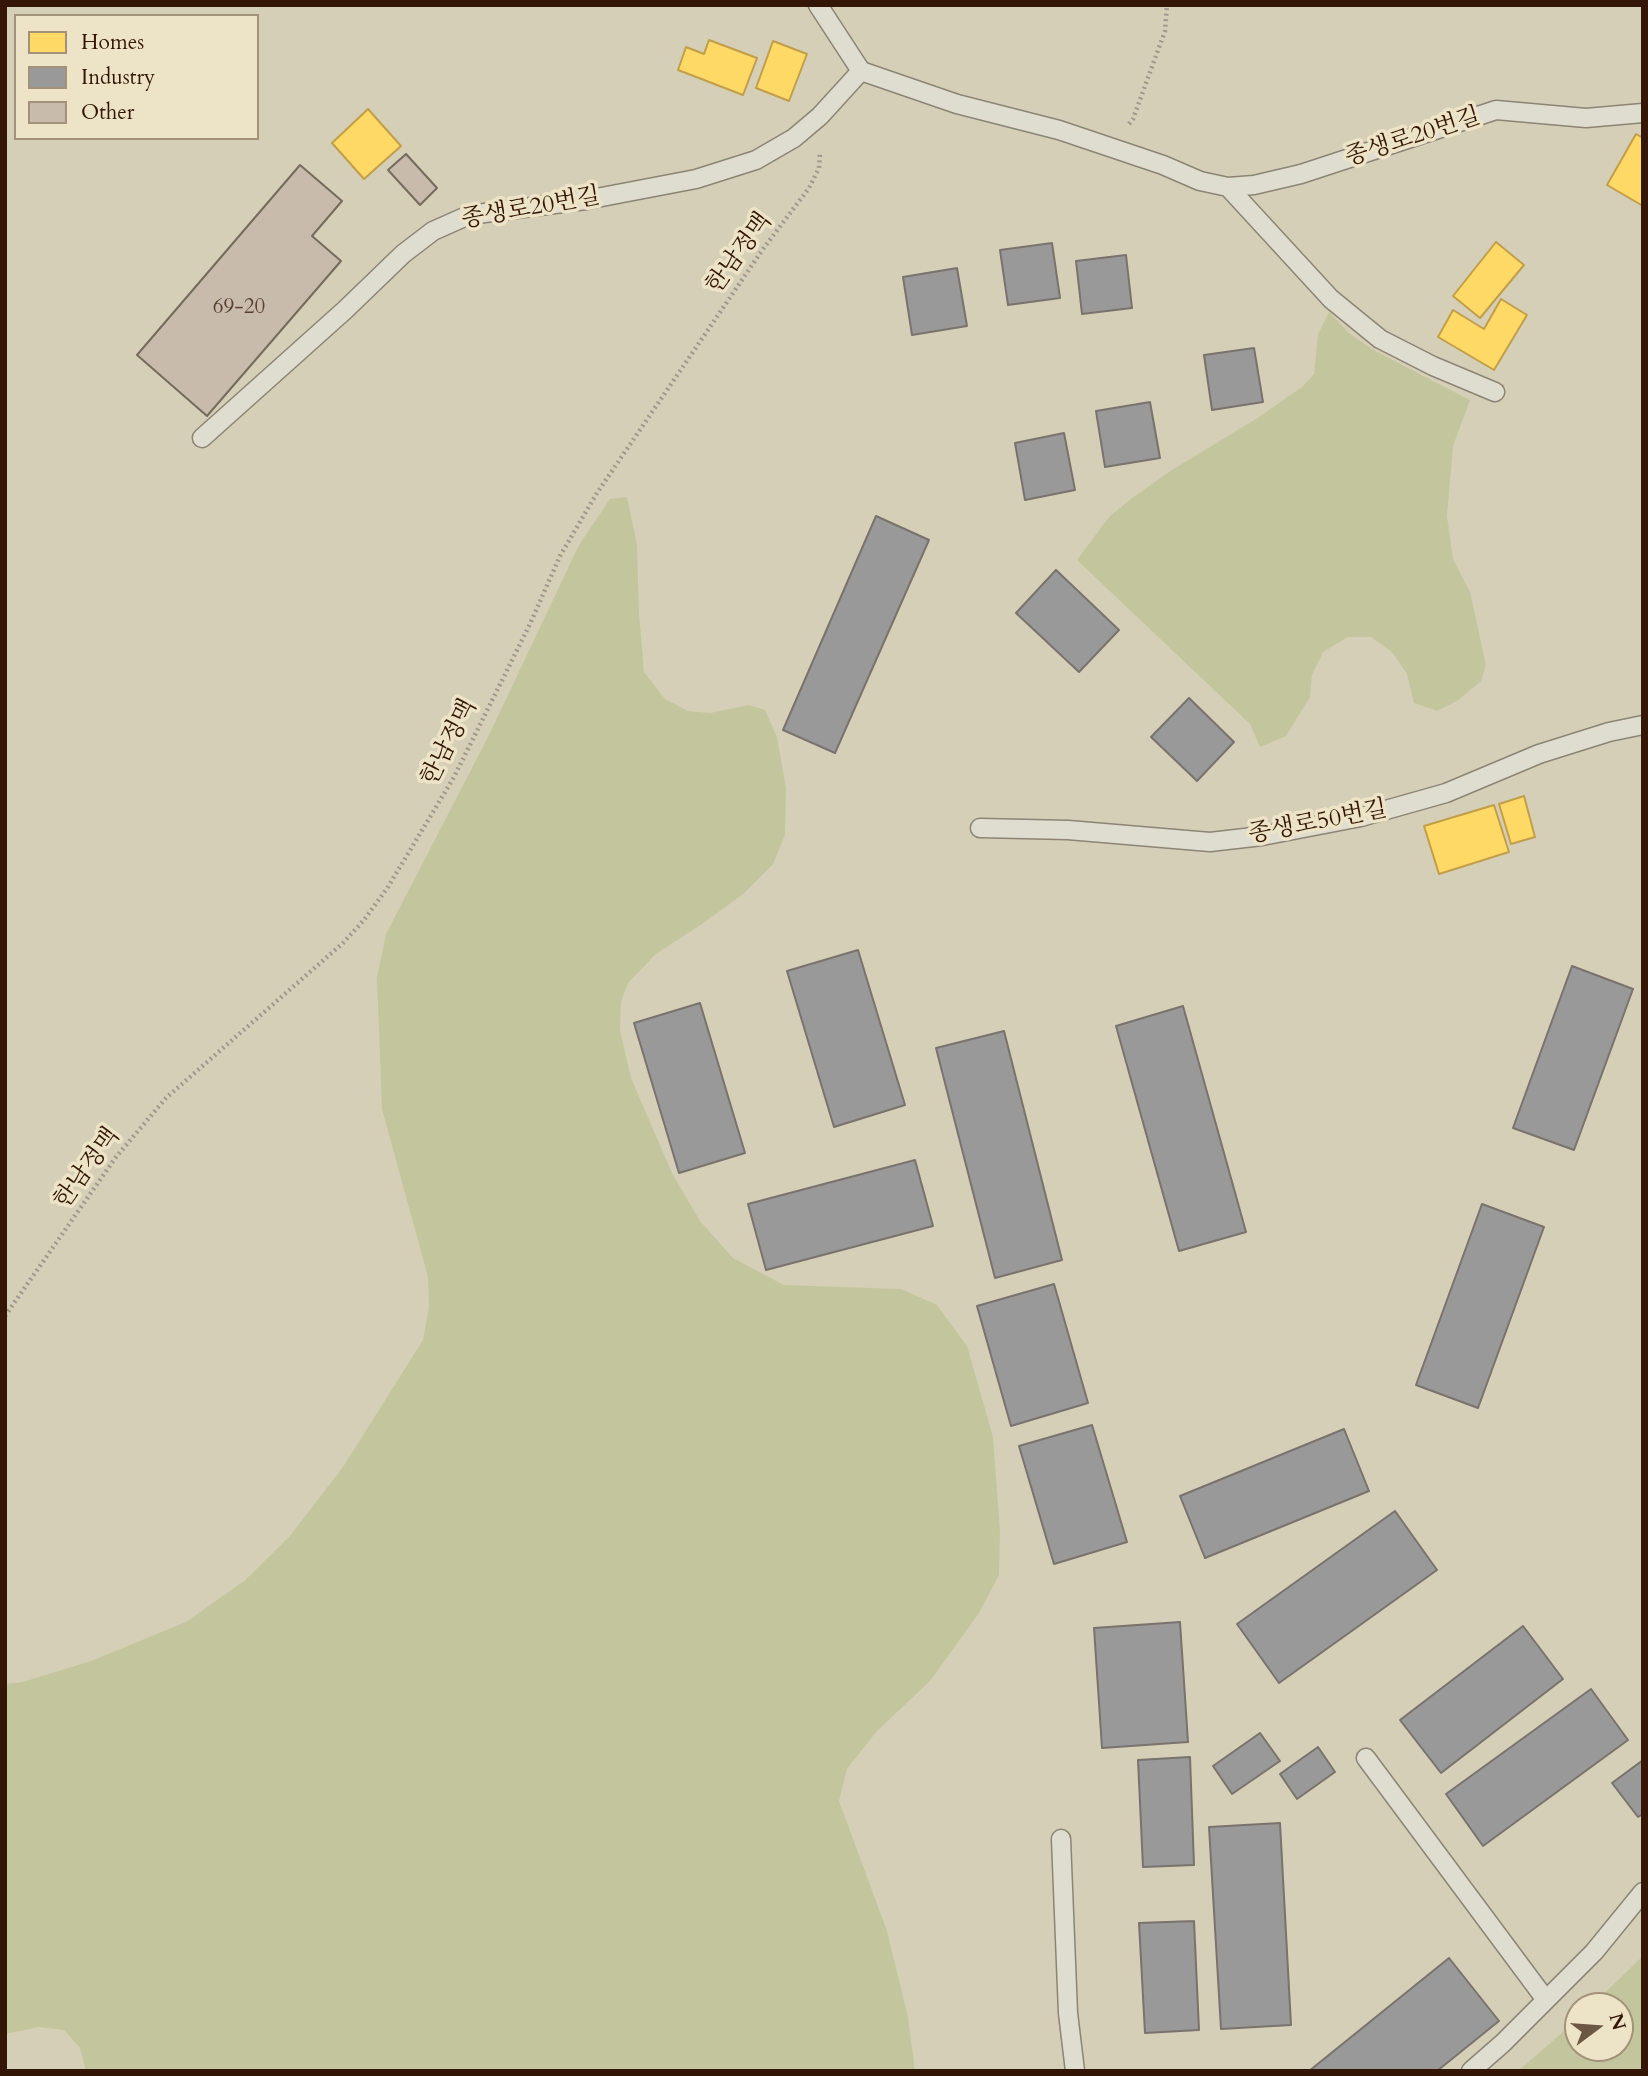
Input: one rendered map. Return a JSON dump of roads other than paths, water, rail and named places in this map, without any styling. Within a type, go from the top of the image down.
[{"type":"lane","points":[[818,5],[861,71]]},
{"type":"lane","name":"종생로20번길","points":[[202,438],[345,310],[403,254],[433,231],[469,215],[586,200],[696,179],[756,160],[794,138],[820,116],[861,71],[957,104],[1059,130],[1200,181],[1228,187],[1254,185],[1301,174],[1496,110],[1586,118],[1643,113]]},
{"type":"lane","points":[[1228,187],[1331,299],[1380,339],[1433,366],[1495,392]]},
{"type":"lane","name":"종생로50번길","points":[[981,828],[1068,830],[1210,842],[1262,836],[1361,817],[1446,793],[1539,754],[1609,732],[1643,725]]},
{"type":"lane","points":[[1366,1758],[1546,2000]]},
{"type":"lane","points":[[1061,1839],[1068,2013],[1075,2071]]},
{"type":"lane","points":[[1471,2071],[1503,2043],[1594,1952],[1643,1892]]}]
